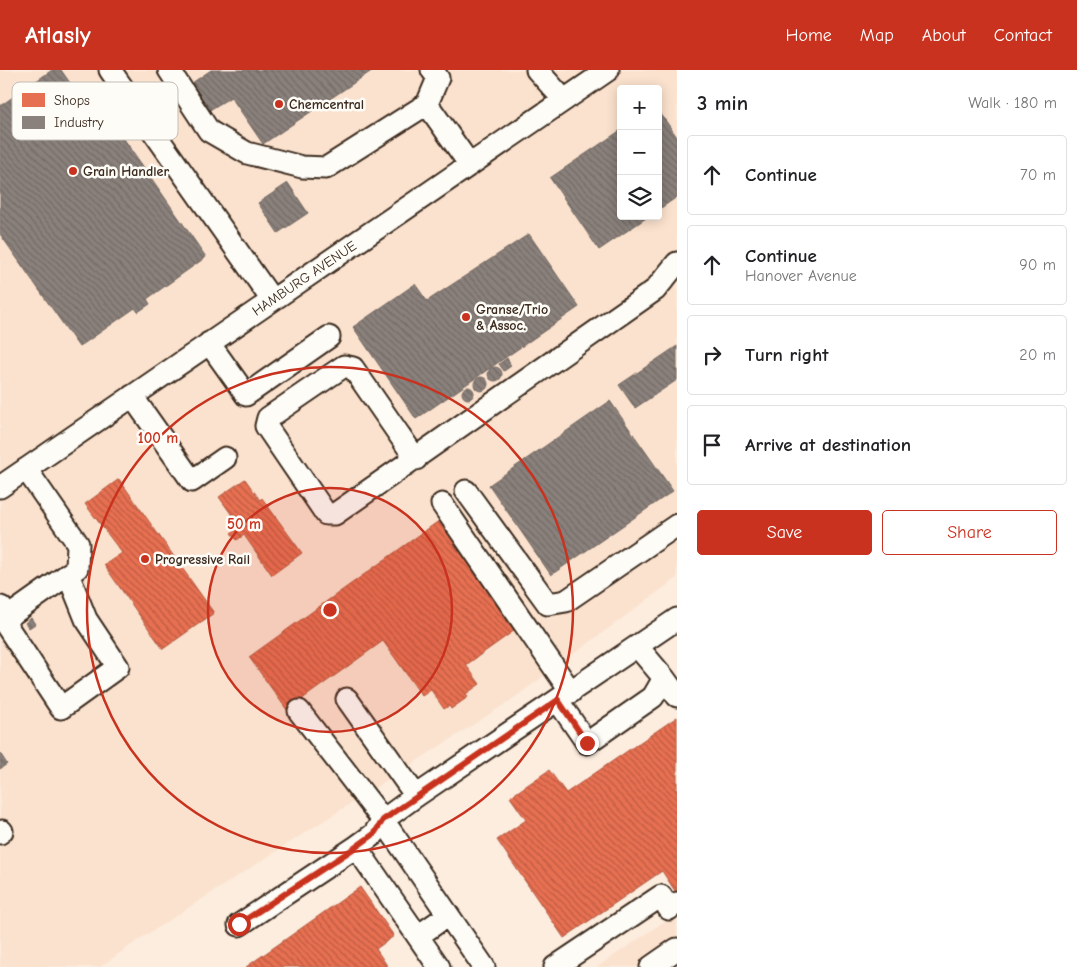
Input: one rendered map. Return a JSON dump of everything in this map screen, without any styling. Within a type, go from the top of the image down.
[{"type":"street","points":[[110,70],[118,82]]},
{"type":"street","points":[[169,70],[177,82]]},
{"type":"street","points":[[178,84],[209,130],[247,153],[302,167],[326,168],[427,104],[438,78],[432,70]]},
{"type":"street","points":[[537,70],[564,100]]},
{"type":"street","name":"HAMBURG AVENUE","points":[[0,487],[608,70]]},
{"type":"street","points":[[427,104],[470,164]]},
{"type":"street","points":[[159,140],[272,300]]},
{"type":"street","points":[[416,459],[353,368],[344,366],[268,418],[266,426],[326,514],[335,514],[416,459],[655,290],[677,263]]},
{"type":"street","points":[[209,343],[246,395],[329,337]]},
{"type":"street","points":[[132,396],[192,481],[225,458]]},
{"type":"street","points":[[26,469],[78,544],[77,568],[4,611],[6,625],[61,708],[118,667],[86,619],[68,574]]},
{"type":"street","points":[[466,490],[548,604],[566,601],[677,525]]},
{"type":"street","points":[[442,504],[564,696],[587,743],[653,698],[664,678]]},
{"type":"street","points":[[239,924],[374,834],[383,820],[416,796],[677,619]]},
{"type":"street","points":[[637,646],[677,696]]},
{"type":"street","points":[[347,699],[416,796]]},
{"type":"street","points":[[299,711],[383,820],[484,967]]},
{"type":"street","points":[[356,847],[439,967]]},
{"type":"street","points":[[555,967],[661,896],[669,909],[677,903]]},
{"type":"street","points":[[418,936],[448,915]]},
{"type":"street","points":[[651,967],[677,949]]},
{"type":"shaded area","points":[[0,70],[677,70],[677,578],[510,701],[137,941],[100,967],[0,967]]},
{"type":"shaded area","points":[[677,913],[677,967],[597,967]]},
{"type":"building: Shops","name":"Progressive Rail","points":[[119,479],[214,613],[163,649],[104,565],[122,553],[85,504]]},
{"type":"building: Shops","points":[[245,479],[260,500],[262,498],[302,553],[272,575],[244,535],[237,540],[231,533],[238,528],[232,520],[234,518],[219,497]]},
{"type":"building: Shops","points":[[440,520],[518,628],[466,665],[480,684],[466,694],[468,697],[451,709],[449,706],[444,709],[431,690],[422,696],[383,641],[287,710],[249,657]]},
{"type":"building: Shops","points":[[677,717],[677,894],[662,871],[564,938],[497,840],[526,820],[510,797],[549,770],[566,793]]},
{"type":"building: Shops","points":[[360,887],[394,936],[376,949],[388,967],[246,967]]},
{"type":"building: Industry","name":"Grain Handler","points":[[52,70],[61,70],[69,82],[35,82]]},
{"type":"building: Industry","name":"Chemcentral","points":[[211,70],[373,70],[263,144],[231,97],[208,111],[189,85]]},
{"type":"building: Industry","name":"Grain Handler","points":[[12,98],[12,140],[125,140],[206,257],[147,299],[150,304],[138,312],[135,308],[79,347],[0,234],[0,106]]},
{"type":"building: Industry","points":[[662,116],[677,137],[677,197],[662,207]]},
{"type":"building: Industry","points":[[617,133],[617,220],[643,220],[599,250],[550,178]]},
{"type":"building: Industry","points":[[288,183],[308,213],[278,233],[258,203]]},
{"type":"building: Industry","name":"Granse/Trio & Assoc.","points":[[529,234],[579,307],[416,419],[353,327],[415,284],[427,301]]},
{"type":"building: Industry","points":[[677,346],[677,380],[635,408],[619,385]]},
{"type":"building: Industry","points":[[507,358],[511,366],[504,371],[499,364]]},
{"type":"building: Industry","points":[[495,367],[500,369],[502,374],[500,379],[495,381],[490,379],[488,374],[490,369]]},
{"type":"building: Industry","points":[[481,377],[486,379],[488,384],[486,389],[481,391],[476,389],[474,384],[476,379]]},
{"type":"building: Industry","points":[[470,387],[473,388],[473,398],[466,399],[463,398],[462,391],[463,388]]},
{"type":"building: Industry","points":[[610,401],[673,491],[551,575],[489,485]]},
{"type":"building: Industry","points":[[31,618],[35,624],[29,628],[25,623]]},
{"type":"building: Industry","points":[[0,753],[7,764],[0,769]]},
{"type":"place","name":"Chemcentral","points":[[279,104]]},
{"type":"place","name":"Grain Handler","points":[[73,171]]},
{"type":"place","name":"Granse/Trio & Assoc.","points":[[466,317]]},
{"type":"place","name":"Progressive Rail","points":[[145,559]]},
{"type":"route","points":[[239,924],[356,847],[374,834],[383,820],[558,700],[587,743]]}]
